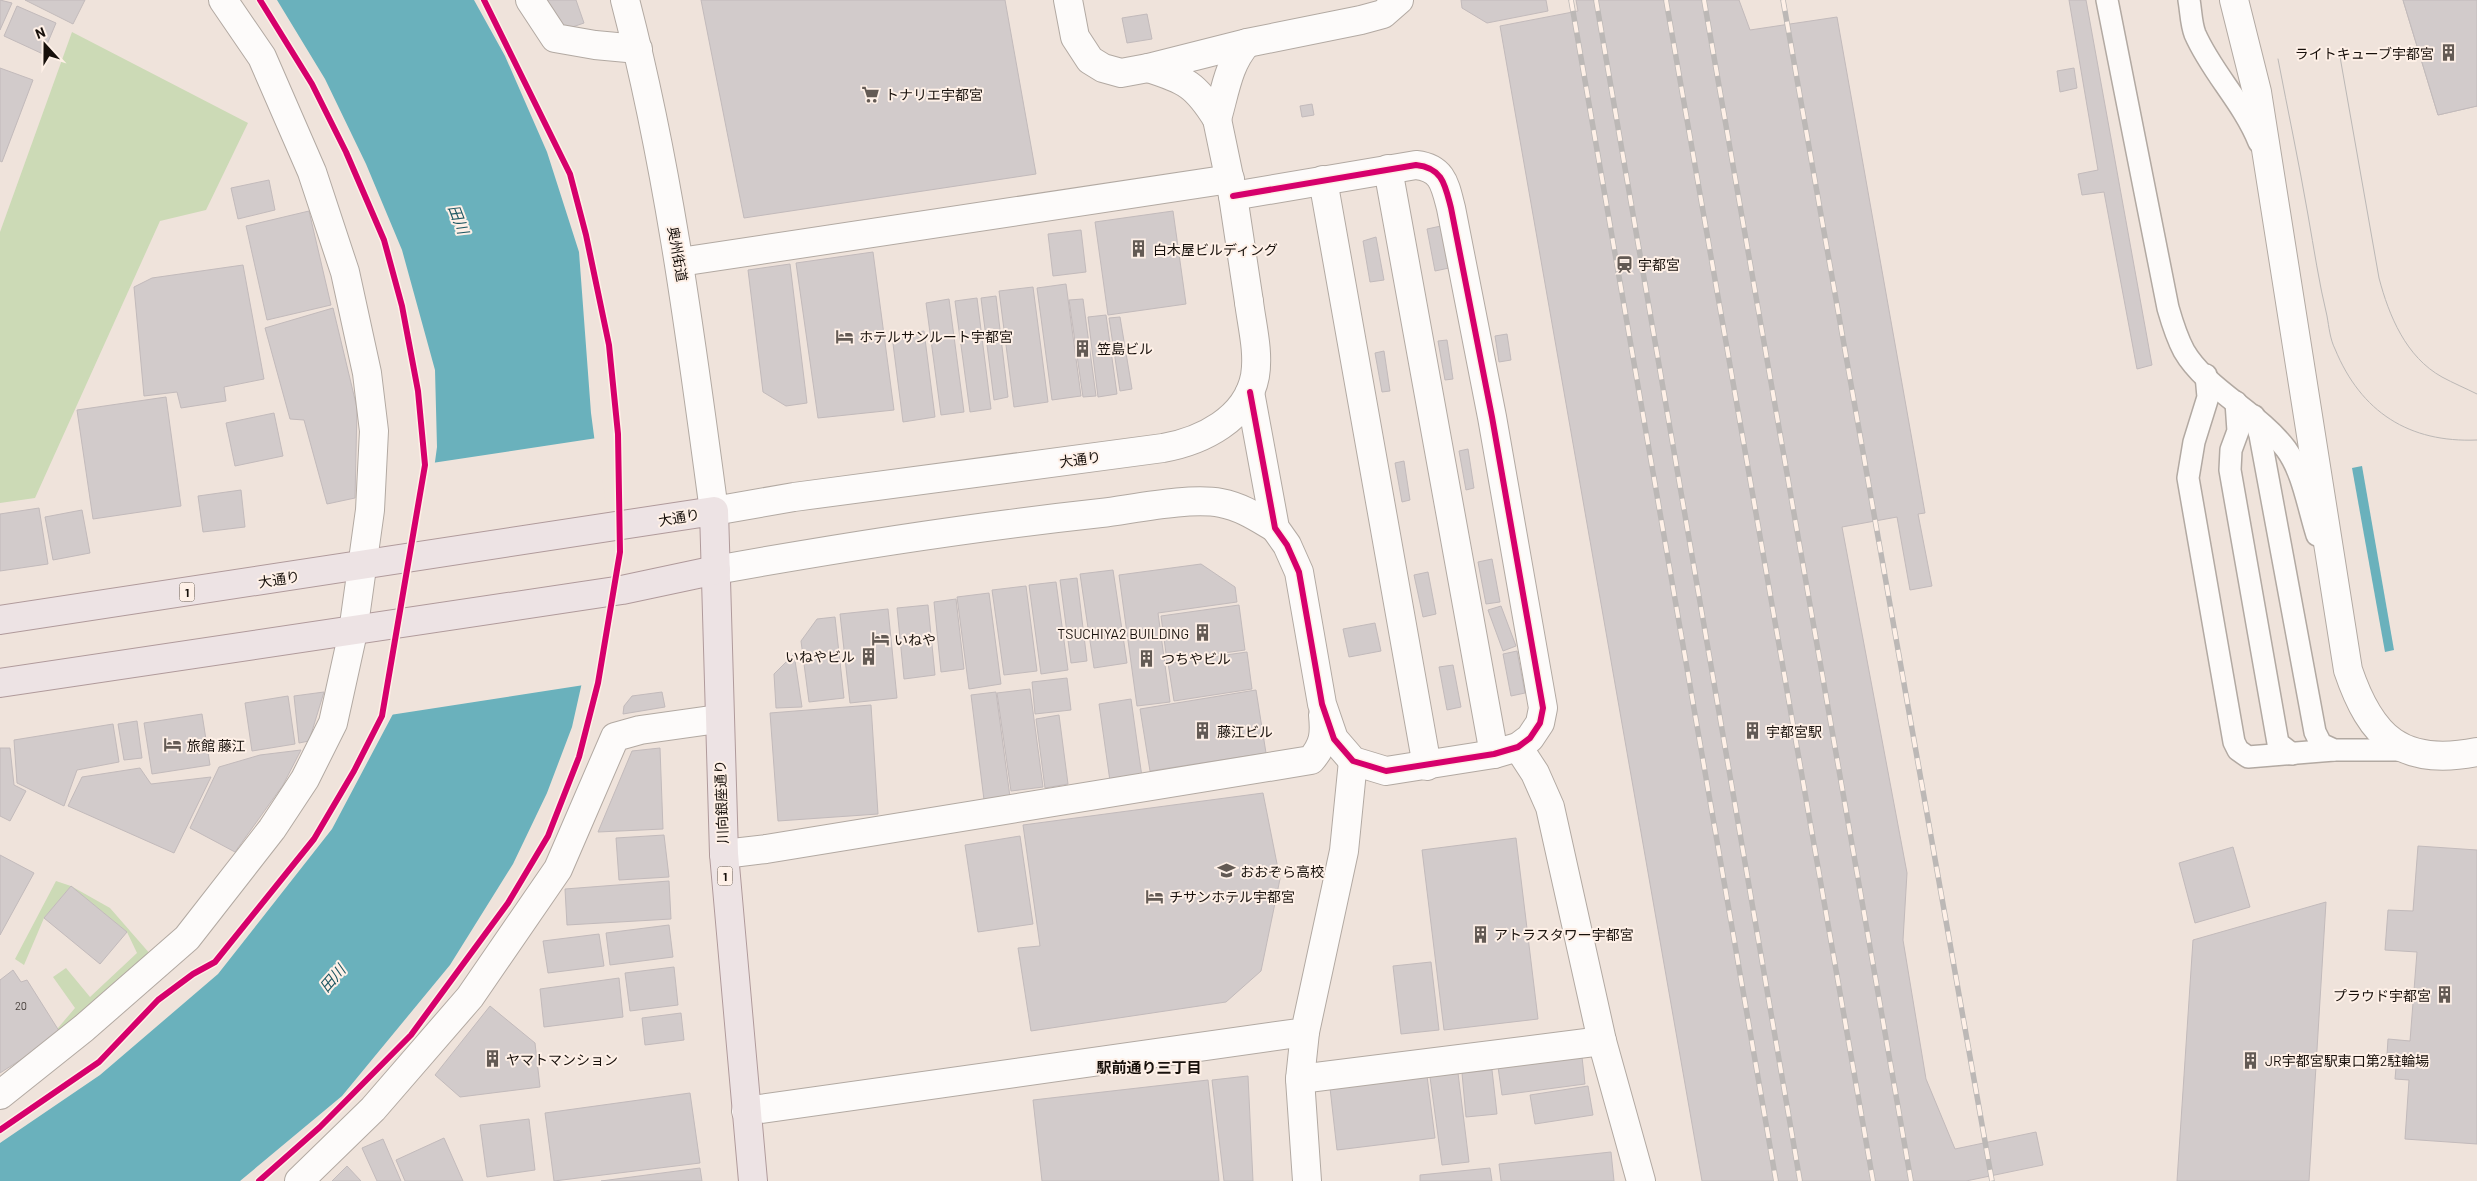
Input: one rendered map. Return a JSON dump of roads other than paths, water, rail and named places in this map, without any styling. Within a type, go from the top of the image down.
[{"type":"main road","name":"大通り","points":[[0,620],[714,511]]},
{"type":"main road","name":"川向銀座通り","points":[[714,511],[718,720],[724,854],[746,1111],[754,1181]]},
{"type":"main road","points":[[0,684],[647,586],[716,570]]},
{"type":"street","points":[[0,1095],[84,1028],[187,938],[272,829],[305,779],[333,723],[359,631],[368,565],[374,432],[367,373],[346,272],[312,172],[262,57],[223,0]]},
{"type":"street","points":[[530,0],[555,38],[595,45],[638,49]]},
{"type":"street","name":"奥州街道","points":[[625,0],[638,49],[680,262],[714,511]]},
{"type":"street","points":[[1068,0],[1075,37],[1090,60],[1104,68],[1121,73],[1247,43],[1361,20],[1383,14],[1400,0]]},
{"type":"street","points":[[2234,0],[2257,92],[2347,663],[2357,695],[2368,717],[2385,737],[2404,750],[2427,756],[2456,756],[2477,752]]},
{"type":"street","points":[[1218,119],[1232,64],[1236,55],[1247,43]]},
{"type":"street","points":[[1148,68],[1188,83],[1203,97],[1218,119]]},
{"type":"street","name":"大通り","points":[[714,511],[794,497],[1181,445],[1201,438],[1222,425],[1250,392],[1255,374],[1255,356],[1250,302],[1218,119]]},
{"type":"street","points":[[680,262],[1231,188],[1322,180],[1416,165],[1428,166],[1439,175],[1445,186],[1451,208],[1492,417],[1543,708],[1540,723],[1530,738],[1506,751],[1427,766],[1386,771],[1353,761],[1334,739],[1322,704]]},
{"type":"street","points":[[1388,169],[1506,751],[1535,773],[1550,807],[1602,1040],[1641,1181]]},
{"type":"street","points":[[1322,180],[1427,766]]},
{"type":"street","points":[[1250,392],[1275,528]]},
{"type":"street","points":[[716,570],[801,554],[1026,521],[1180,503],[1221,503],[1246,510],[1275,528],[1287,545],[1299,572],[1322,704],[1325,736],[1320,750],[1311,760],[766,850],[724,854]]},
{"type":"street","points":[[299,1181],[373,1109],[470,997],[558,869],[615,737],[640,730],[718,720]]},
{"type":"street","points":[[1307,1181],[1300,1079],[1305,1032],[1344,851],[1353,761]]},
{"type":"street","points":[[746,1111],[1305,1032]]},
{"type":"street","points":[[1300,1079],[1602,1040]]},
{"type":"lane","points":[[2107,0],[2172,321],[2184,352],[2206,375],[2236,402],[2253,414],[2278,439],[2295,466],[2336,595]]},
{"type":"lane","points":[[2189,0],[2194,33],[2210,64],[2248,117],[2269,167]]},
{"type":"lane","points":[[2206,375],[2208,397],[2194,442],[2188,478],[2234,742],[2238,750],[2248,757],[2334,750],[2404,750]]},
{"type":"lane","points":[[2236,402],[2238,431],[2231,450],[2230,470],[2278,743],[2292,754]]},
{"type":"lane","points":[[2253,414],[2260,434],[2315,732],[2322,744],[2334,750]]},
{"type":"water","name":"田川","points":[[277,0],[474,0],[505,56],[547,152],[579,252],[591,413],[607,535],[606,575],[572,727],[547,793],[513,864],[450,965],[342,1096],[240,1181],[0,1181],[0,1143],[100,1075],[218,974],[332,829],[394,712],[419,580],[437,447],[435,370],[402,250],[366,164],[325,79]]},
{"type":"water","points":[[2362,466],[2394,650],[2385,652],[2352,468]]},
{"type":"tram line","points":[[2339,51],[2379,278],[2388,307],[2409,347],[2429,369],[2477,394]]},
{"type":"tram line","points":[[2278,59],[2330,333],[2333,345],[2346,371],[2373,406],[2390,419],[2409,429],[2430,436],[2452,440],[2477,440]]},
{"type":"railway","points":[[1571,0],[1776,1181]]},
{"type":"railway","points":[[1596,0],[1800,1181]]},
{"type":"railway","points":[[1666,0],[1873,1181]]},
{"type":"railway","points":[[1704,0],[1911,1181]]},
{"type":"railway","points":[[1783,0],[1992,1181]]},
{"type":"place","name":"ライトキューブ宇都宮","points":[[2448,53]]},
{"type":"place","name":"トナリエ宇都宮","points":[[871,94]]},
{"type":"place","name":"白木屋ビルディング","points":[[1139,249]]},
{"type":"place","name":"宇都宮","points":[[1624,264]]},
{"type":"place","name":"ホテルサンルート宇都宮","points":[[845,336]]},
{"type":"place","name":"笠島ビル","points":[[1083,348]]},
{"type":"place","name":"TSUCHIYA2 BUILDING","points":[[1203,633]]},
{"type":"place","name":"いねや","points":[[880,639]]},
{"type":"place","name":"いねやビル","points":[[869,656]]},
{"type":"place","name":"つちやビル","points":[[1147,658]]},
{"type":"place","name":"藤江ビル","points":[[1203,731]]},
{"type":"place","name":"宇都宮駅","points":[[1752,731]]},
{"type":"place","name":"旅館 藤江","points":[[173,745]]},
{"type":"place","name":"おおぞら高校","points":[[1226,871]]},
{"type":"place","name":"チサンホテル宇都宮","points":[[1155,896]]},
{"type":"place","name":"アトラスタワー宇都宮","points":[[1480,934]]},
{"type":"place","name":"プラウド宇都宮","points":[[2445,995]]},
{"type":"place","name":"ヤマトマンション","points":[[492,1059]]},
{"type":"place","name":"JR宇都宮駅東口第2駐輪場","points":[[2251,1060]]},
{"type":"district","name":"駅前通り三丁目","points":[[1149,1067]]}]
